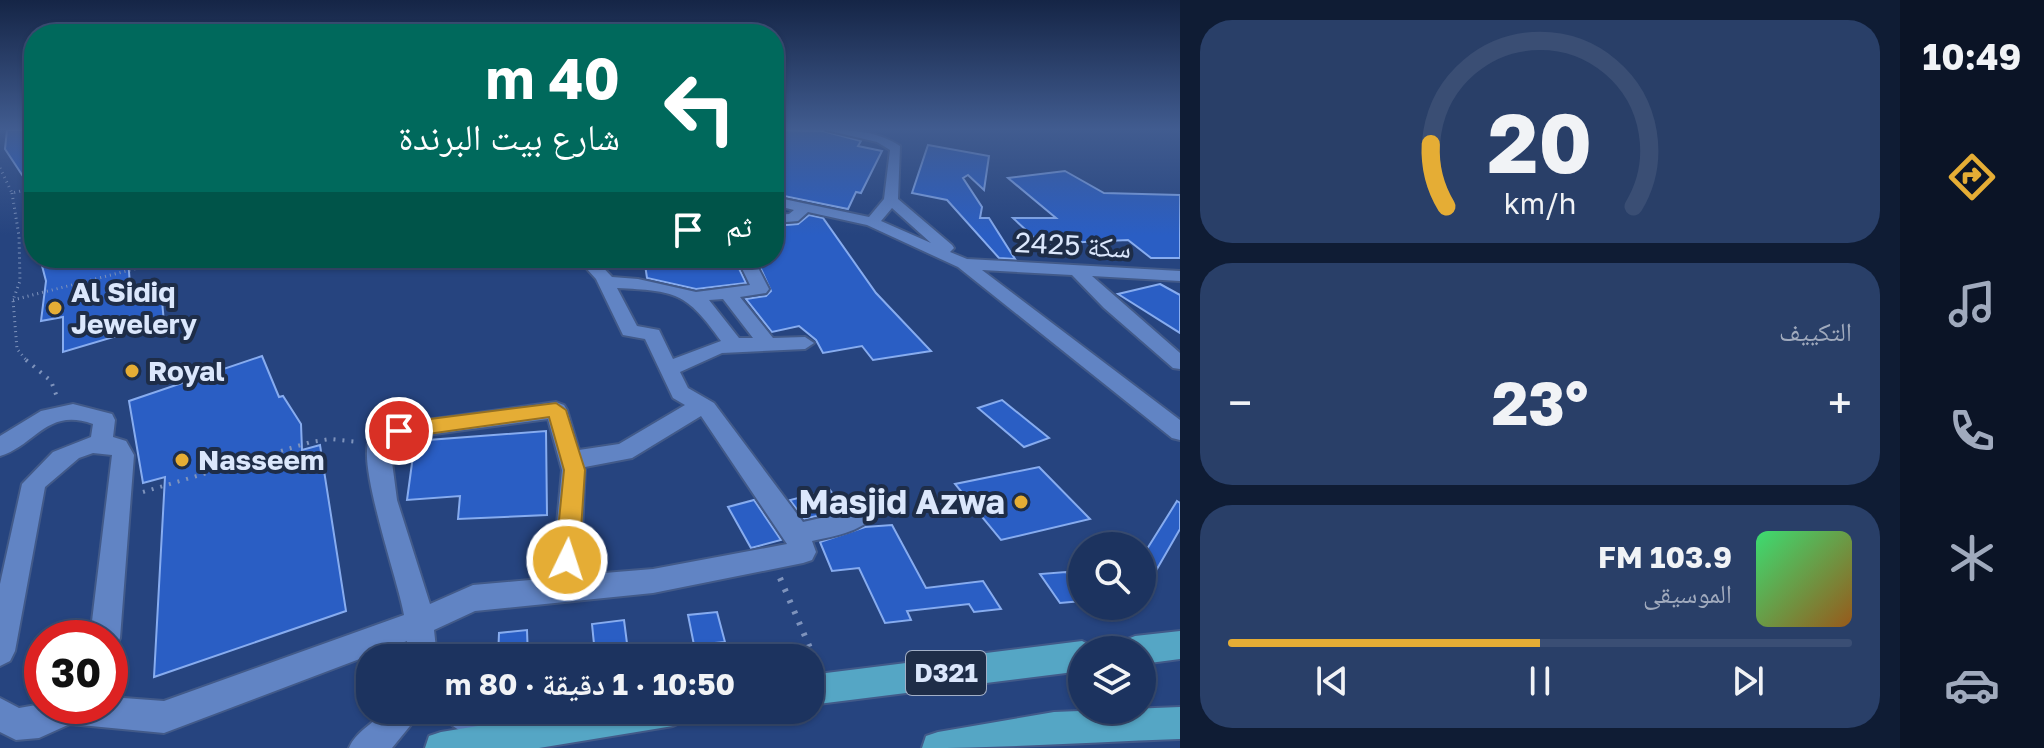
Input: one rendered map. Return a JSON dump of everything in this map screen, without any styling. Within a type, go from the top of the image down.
[{"type":"main road","points":[[1156,648],[1180,645]]},
{"type":"main road","name":"D321","points":[[824,687],[1068,658]]},
{"type":"main road","points":[[938,748],[1054,728],[1180,723]]},
{"type":"main road","points":[[441,748],[578,724]]},
{"type":"street","points":[[872,222],[891,200],[895,165]]},
{"type":"street","points":[[891,200],[964,264],[1180,432]]},
{"type":"street","points":[[784,203],[872,222],[964,264]]},
{"type":"street","points":[[784,218],[793,218],[804,208]]},
{"type":"street","name":"سكة 2425","points":[[964,264],[1180,276]]},
{"type":"street","points":[[128,713],[164,717],[421,622],[473,598],[653,581],[803,552],[797,534],[701,404],[680,393],[652,334],[634,333],[627,327],[605,282],[593,268]]},
{"type":"street","points":[[605,282],[638,284],[694,297],[760,289],[750,268]]},
{"type":"street","points":[[1078,272],[1110,304],[1180,363]]},
{"type":"street","points":[[728,293],[767,343]]},
{"type":"street","points":[[694,297],[703,304],[733,344]]},
{"type":"street","points":[[669,370],[710,347],[756,341],[805,343]]},
{"type":"street","points":[[571,460],[624,452],[683,419],[701,404]]},
{"type":"street","points":[[0,448],[39,420],[62,410],[85,412],[104,420],[101,441]]},
{"type":"street","points":[[422,644],[421,622],[404,557],[377,476],[379,443],[399,431],[556,410],[574,470],[565,590]]},
{"type":"street","points":[[0,651],[34,484],[51,465],[77,449],[101,441],[118,447],[123,455],[107,620]]},
{"type":"street","points":[[797,534],[845,523],[868,507]]},
{"type":"street","points":[[0,714],[16,724],[24,723]]},
{"type":"street","points":[[365,748],[393,724]]},
{"type":"street","points":[[495,724],[538,730]]},
{"type":"path","points":[[0,168],[12,193],[19,236],[20,281],[13,300],[17,349],[33,368],[51,381],[58,393],[52,414]]},
{"type":"path","points":[[12,193],[24,190]]},
{"type":"path","points":[[13,300],[139,268]]},
{"type":"path","points":[[118,500],[311,442],[330,439],[379,443]]},
{"type":"path","points":[[772,558],[803,644]]},
{"type":"building","points":[[15,165],[24,165],[24,178]]},
{"type":"building","points":[[784,165],[875,165],[861,193],[856,192],[848,209],[784,196]]},
{"type":"building","points":[[921,165],[988,165],[984,190],[968,175],[963,178],[982,207],[980,218],[989,218],[1015,259],[999,258],[947,200],[912,193]]},
{"type":"building","points":[[1065,171],[1104,193],[1180,195],[1180,258],[1151,258],[1128,240],[1041,244],[1013,218],[1056,218],[1008,178]]},
{"type":"building","points":[[809,215],[823,218],[876,293],[931,351],[873,360],[862,346],[823,353],[816,340],[799,326],[772,332],[746,299],[766,296],[771,291],[761,268],[784,268],[784,225],[798,224]]},
{"type":"building","points":[[43,268],[129,268],[131,299],[161,291],[164,322],[63,352],[63,317],[41,321],[46,281]]},
{"type":"building","points":[[646,268],[739,268],[746,283],[696,289],[647,278]]},
{"type":"building","points":[[1160,284],[1180,295],[1180,333],[1118,294]]},
{"type":"building","points":[[262,356],[279,397],[283,396],[301,424],[302,450],[320,445],[346,611],[154,677],[165,477],[143,483],[129,401]]},
{"type":"building","points":[[1002,400],[1049,438],[1024,447],[978,408]]},
{"type":"building","points":[[546,431],[547,515],[458,519],[460,496],[407,500],[415,441]]},
{"type":"building","name":"Masjid Azwa","points":[[1039,467],[1090,519],[1001,540],[955,484]]},
{"type":"building","points":[[830,490],[843,508],[838,511],[804,519],[790,500]]},
{"type":"building","points":[[754,500],[781,540],[751,548],[728,507]]},
{"type":"building","points":[[1177,501],[1180,503],[1180,529],[1156,571],[1156,535]]},
{"type":"building","points":[[892,525],[926,588],[983,581],[1001,609],[974,612],[969,604],[907,611],[911,620],[885,623],[859,568],[832,571],[820,542],[865,527]]},
{"type":"building","points":[[1066,572],[1068,602],[1060,603],[1040,574]]},
{"type":"building","points":[[717,612],[725,642],[694,644],[688,615]]},
{"type":"building","points":[[624,620],[627,644],[594,644],[592,624]]},
{"type":"building","points":[[527,630],[528,644],[499,644],[499,633]]},
{"type":"place","name":"Al Sidiq Jewelery","points":[[55,308]]},
{"type":"place","name":"Royal","points":[[132,371]]},
{"type":"place","name":"Nasseem","points":[[182,460]]},
{"type":"place","name":"Masjid Azwa","points":[[1021,502]]},
{"type":"route","points":[[399,431],[556,410],[574,470],[567,560]]}]
